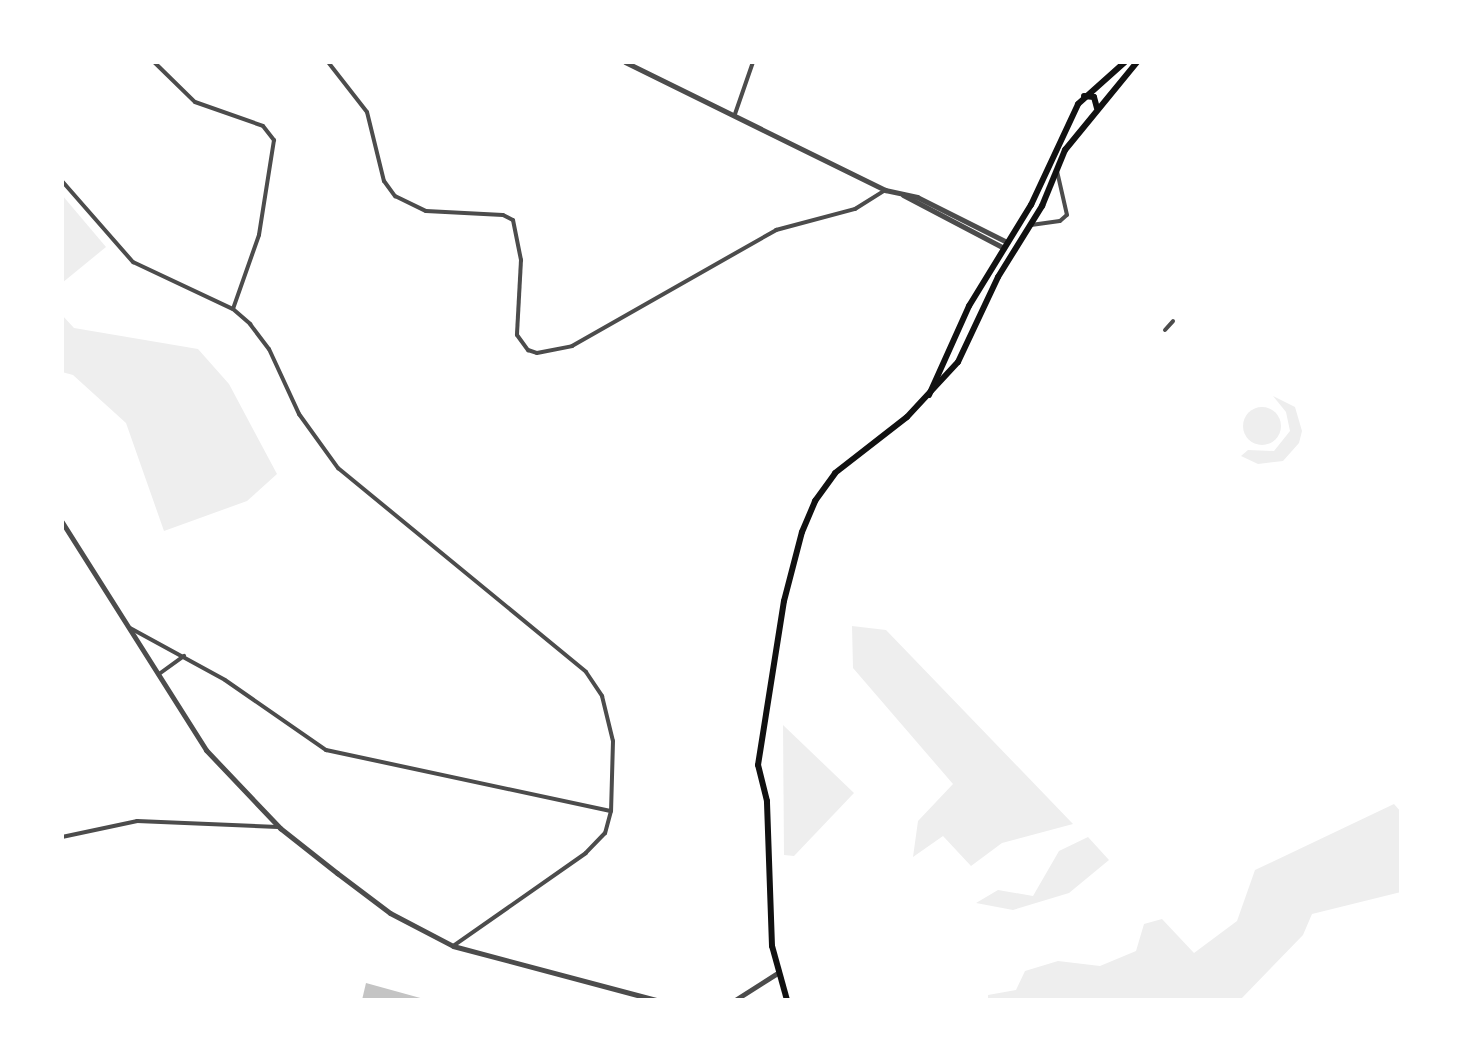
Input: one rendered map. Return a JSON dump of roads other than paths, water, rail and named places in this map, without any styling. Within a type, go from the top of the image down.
[{"type":"main road","points":[[929,395],[948,346],[1006,245],[1084,96],[1125,62]]},
{"type":"main road","points":[[787,1000],[768,913],[767,801],[758,765],[795,556],[825,486],[929,395],[963,354],[998,277],[1031,225],[1057,168],[1097,108],[1137,62]]},
{"type":"main road","points":[[1084,96],[1094,97],[1097,108]]},
{"type":"main road","points":[[948,346],[963,354]]},
{"type":"street","points":[[154,62],[195,102],[263,126],[274,140],[259,235],[233,309]]},
{"type":"street","points":[[328,62],[367,112],[384,181],[395,196],[409,207],[434,213],[503,215],[518,228],[521,260],[517,335],[528,350],[557,352],[776,230],[855,209],[885,190]]},
{"type":"street","points":[[625,62],[885,190],[902,195],[1006,245]]},
{"type":"street","points":[[735,114],[753,62]]},
{"type":"street","points":[[1031,225],[1060,221],[1068,210],[1057,168]]},
{"type":"street","points":[[62,181],[133,262],[233,309],[269,349],[299,414],[338,468],[586,672],[610,711],[611,811],[597,844],[453,946]]},
{"type":"street","points":[[1165,330],[1173,321]]},
{"type":"street","points":[[62,522],[206,750],[280,828],[390,913],[453,946],[656,1000]]},
{"type":"street","points":[[130,628],[185,655],[326,750],[611,811]]},
{"type":"street","points":[[157,675],[185,655]]},
{"type":"street","points":[[62,837],[137,821],[280,828]]},
{"type":"street","points":[[735,1000],[779,972]]}]
